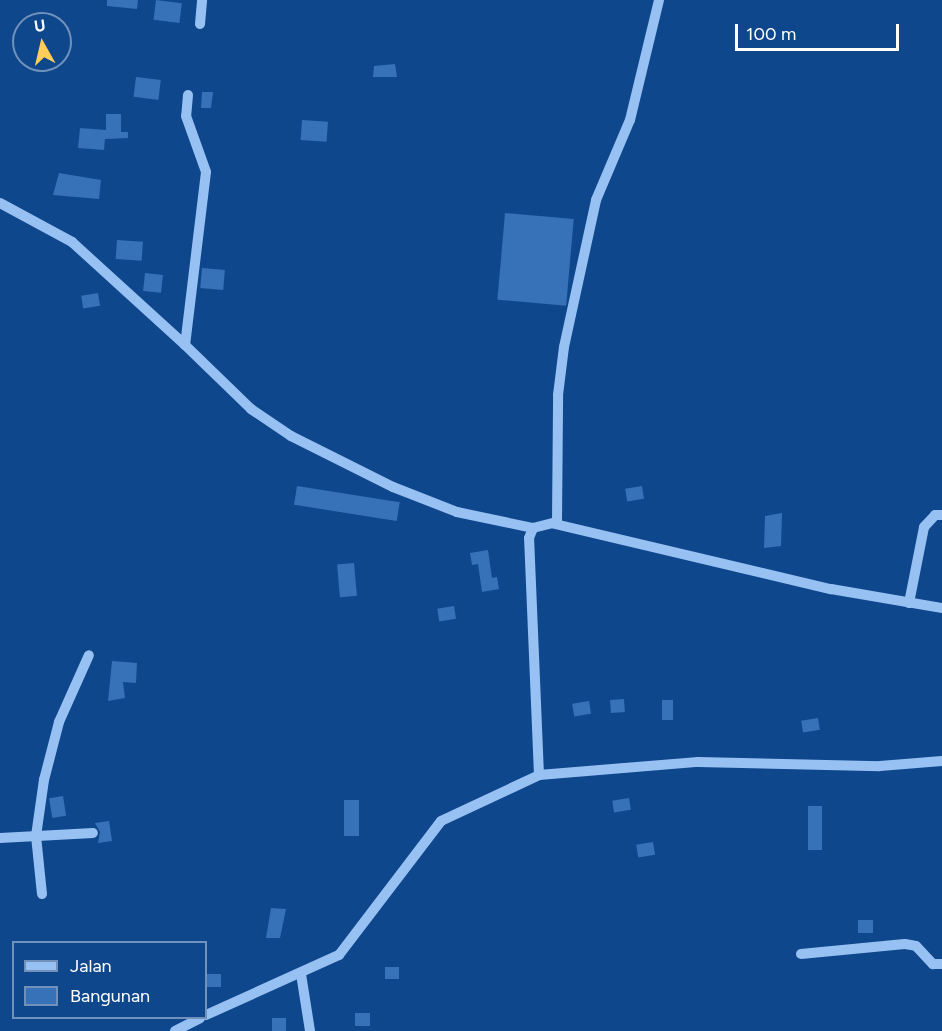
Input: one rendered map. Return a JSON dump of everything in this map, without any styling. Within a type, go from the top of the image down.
[{"type":"street","points":[[200,24],[202,0]]},
{"type":"street","points":[[555,524],[560,476],[558,395],[564,347],[596,200],[630,120],[659,0]]},
{"type":"street","points":[[185,345],[206,172],[206,161],[188,126],[188,95]]},
{"type":"street","points":[[0,203],[72,242],[251,409],[291,436],[393,487],[457,512],[533,528],[555,524],[831,589],[942,608]]},
{"type":"street","points":[[909,603],[924,527],[930,519],[942,515]]},
{"type":"street","points":[[533,528],[529,538],[539,775]]},
{"type":"street","points":[[42,894],[36,836],[51,748],[89,655]]},
{"type":"street","points":[[207,1015],[301,974],[347,948],[441,821],[539,775],[698,762],[880,766],[942,761]]},
{"type":"street","points":[[0,838],[93,833]]},
{"type":"street","points":[[801,954],[905,944],[916,946],[933,964],[942,964]]},
{"type":"street","points":[[301,974],[310,1031]]},
{"type":"street","points":[[175,1031],[196,1019]]},
{"type":"building","points":[[107,0],[138,0],[137,9],[107,6]]},
{"type":"building","points":[[156,0],[182,3],[179,23],[154,20]]},
{"type":"building","points":[[395,64],[397,77],[373,77],[374,66]]},
{"type":"building","points":[[136,77],[161,80],[158,100],[134,97]]},
{"type":"building","points":[[202,92],[213,92],[211,108],[201,108]]},
{"type":"building","points":[[106,114],[121,114],[121,132],[128,132],[128,138],[105,139],[104,150],[78,148],[80,128],[106,130]]},
{"type":"building","points":[[302,120],[328,122],[327,142],[301,140]]},
{"type":"building","points":[[59,173],[101,180],[99,199],[53,195]]},
{"type":"building","points":[[505,213],[574,219],[566,306],[497,300]]},
{"type":"building","points":[[117,240],[143,242],[142,261],[116,259]]},
{"type":"building","points":[[202,268],[225,270],[223,290],[200,288]]},
{"type":"building","points":[[145,273],[163,275],[161,293],[143,291]]},
{"type":"building","points":[[98,293],[100,306],[83,308],[81,296]]},
{"type":"building","points":[[297,486],[400,502],[397,521],[294,505]]},
{"type":"building","points":[[642,486],[644,499],[627,501],[625,489]]},
{"type":"building","points":[[782,513],[781,546],[764,548],[765,516]]},
{"type":"building","points":[[488,550],[492,578],[497,577],[499,589],[482,592],[478,564],[472,565],[470,553]]},
{"type":"building","points":[[354,563],[357,596],[340,597],[337,564]]},
{"type":"building","points":[[454,606],[456,619],[439,621],[437,609]]},
{"type":"building","points":[[112,661],[137,663],[136,683],[123,682],[125,698],[108,701]]},
{"type":"building","points":[[624,699],[625,712],[611,713],[610,700]]},
{"type":"building","points":[[662,700],[673,700],[673,720],[662,720]]},
{"type":"building","points":[[589,701],[591,714],[574,716],[572,704]]},
{"type":"building","points":[[818,718],[820,730],[803,733],[801,721]]},
{"type":"building","points":[[63,796],[66,816],[52,818],[49,798]]},
{"type":"building","points":[[629,798],[631,810],[614,813],[612,801]]},
{"type":"building","points":[[344,800],[359,800],[359,836],[344,836]]},
{"type":"building","points":[[808,806],[822,806],[822,850],[808,850]]},
{"type":"building","points":[[109,821],[112,841],[98,843],[100,832],[95,823]]},
{"type":"building","points":[[653,842],[655,855],[638,857],[636,845]]},
{"type":"building","points":[[271,908],[286,909],[280,938],[266,938]]},
{"type":"building","points":[[858,920],[873,920],[873,933],[858,933]]},
{"type":"building","points":[[385,967],[399,967],[399,979],[385,979]]},
{"type":"building","points":[[207,974],[221,974],[221,987],[207,987]]},
{"type":"building","points":[[355,1013],[370,1013],[370,1026],[355,1026]]},
{"type":"building","points":[[272,1018],[286,1018],[286,1031],[272,1031]]}]
